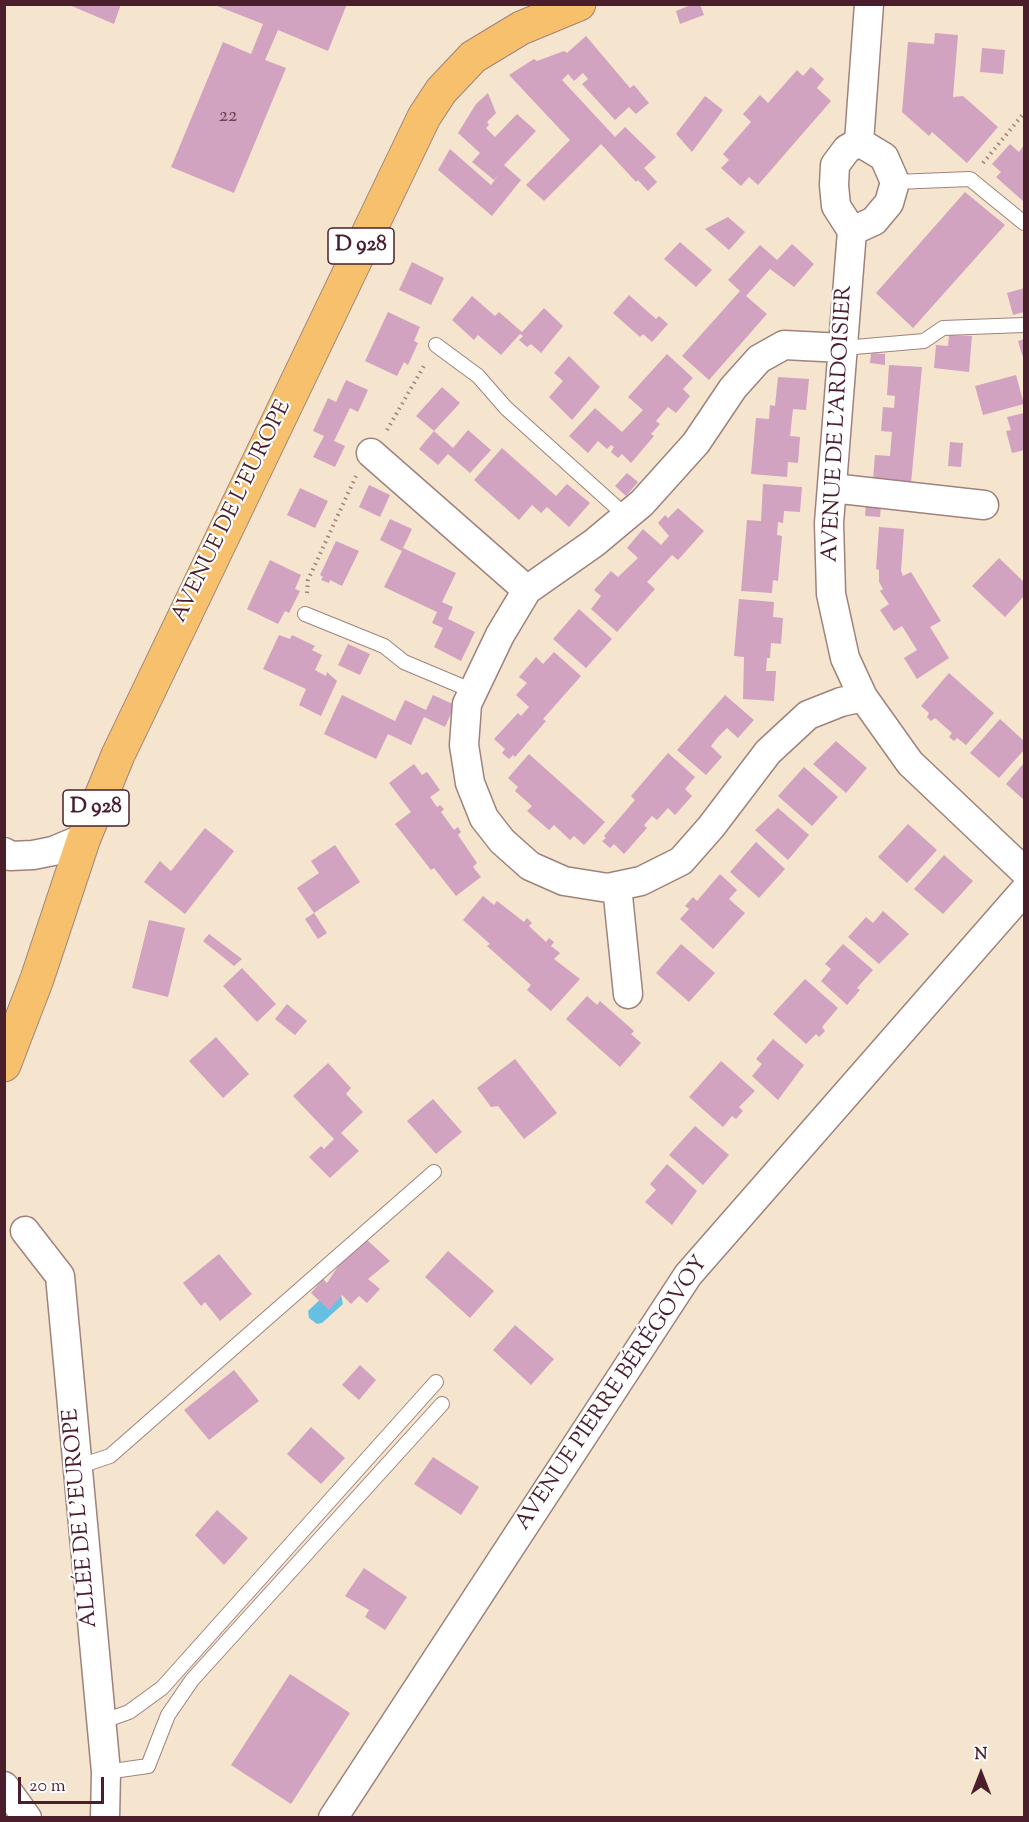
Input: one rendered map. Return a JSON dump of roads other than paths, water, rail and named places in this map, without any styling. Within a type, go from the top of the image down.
[{"type":"main road","name":"AVENUE DE L'EUROPE","points":[[4,1065],[37,980],[84,838],[154,677],[424,117],[441,91],[473,57],[521,28],[579,4]]},
{"type":"main road","name":"AVENUE DE L'EUROPE","points":[[546,18],[607,4]]},
{"type":"street","points":[[859,141],[869,4]]},
{"type":"street","points":[[859,141],[884,157],[895,182],[889,203],[874,221],[852,231],[836,207],[835,176],[836,165],[847,149],[859,141]]},
{"type":"street","name":"AVENUE DE L'ARDOISIER","points":[[852,231],[830,523],[831,594],[845,658],[863,697],[910,763],[1024,871]]},
{"type":"street","points":[[843,348],[784,345],[759,359],[733,388],[696,443],[642,503],[527,590],[500,634],[467,704],[464,745],[470,783],[484,818],[530,866],[564,881],[608,888],[641,880],[681,861],[711,827],[768,752],[808,715],[841,702],[863,697]]},
{"type":"street","points":[[371,453],[527,590]]},
{"type":"street","points":[[832,488],[984,505]]},
{"type":"street","points":[[4,852],[10,856],[33,855],[52,851],[84,838]]},
{"type":"street","points":[[617,886],[627,994]]},
{"type":"street","name":"AVENUE PIERRE BÉRÉGOVOY","points":[[333,1818],[688,1275],[1024,891]]},
{"type":"street","name":"ALLÉE DE L'EUROPE","points":[[25,1231],[60,1276],[106,1773],[105,1818]]},
{"type":"street","points":[[4,1786],[27,1818]]},
{"type":"lane","points":[[895,182],[970,179],[1024,224]]},
{"type":"lane","points":[[843,348],[924,341],[943,328],[1024,325]]},
{"type":"lane","points":[[436,345],[478,376],[506,408],[626,516]]},
{"type":"lane","points":[[305,614],[384,646],[404,662],[473,691]]},
{"type":"lane","points":[[77,1467],[110,1456],[434,1172]]},
{"type":"lane","points":[[101,1722],[129,1712],[162,1688],[436,1382]]},
{"type":"lane","points":[[106,1773],[148,1766],[168,1715],[192,1680],[442,1404]]},
{"type":"water","points":[[328,1292],[341,1295],[343,1304],[322,1323],[317,1324],[309,1318],[308,1311]]}]
